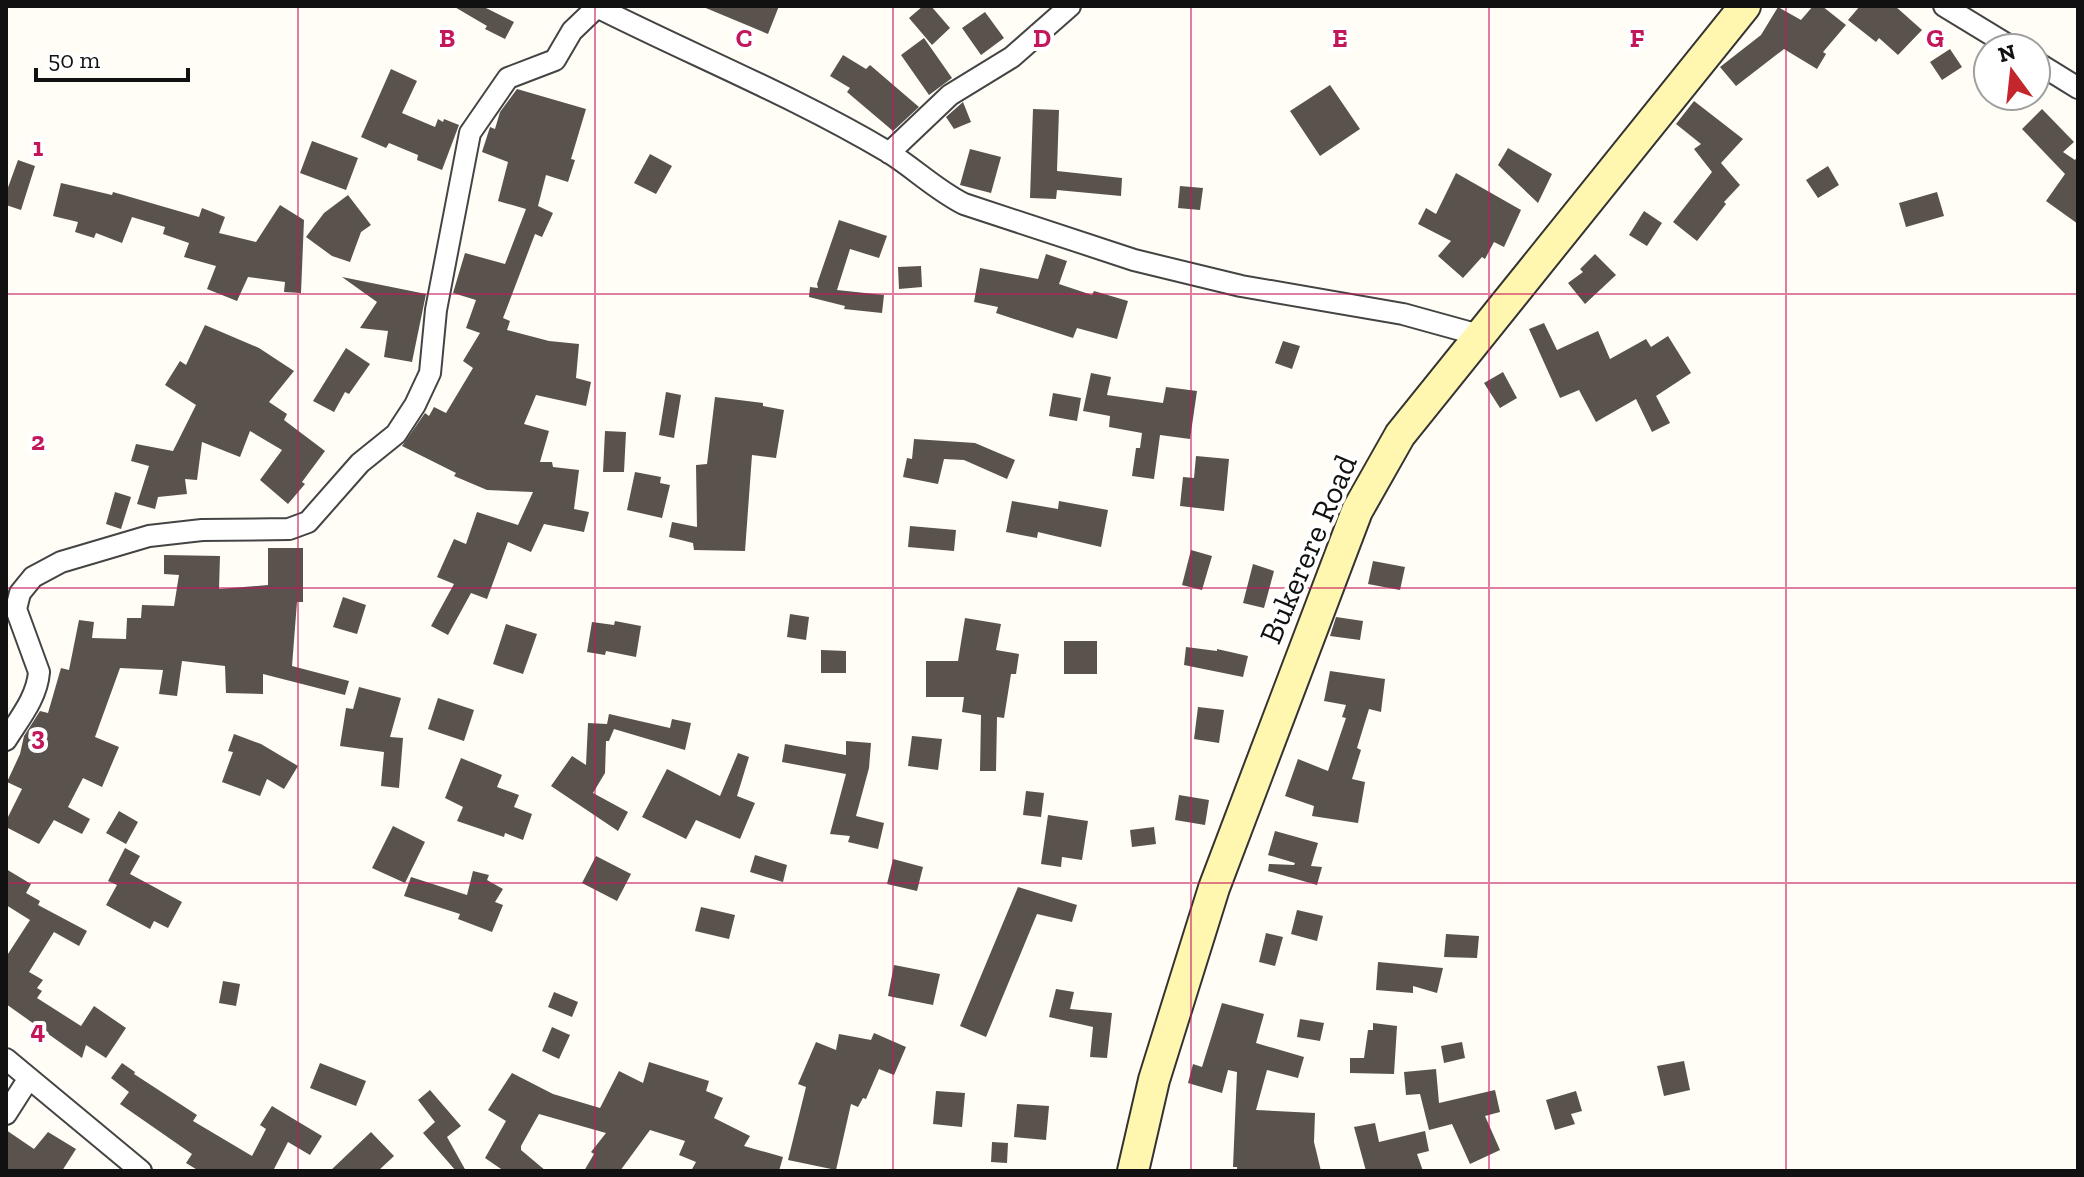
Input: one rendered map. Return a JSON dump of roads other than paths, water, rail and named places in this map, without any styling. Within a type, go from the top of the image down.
[{"type":"street","points":[[889,153],[950,95],[1012,57],[1070,6]]},
{"type":"street","name":"Bukerere Road","points":[[1133,1171],[1154,1080],[1214,888],[1357,511],[1400,435],[1745,6]]},
{"type":"street","points":[[1944,6],[1987,32]]},
{"type":"street","points":[[6,740],[38,683],[39,672],[16,609],[20,593],[33,577],[61,562],[149,536],[202,530],[289,529],[308,522],[360,463],[396,434],[415,405],[430,373],[436,310],[470,133],[508,78],[555,60],[572,31],[596,7],[749,79],[889,153],[946,195],[964,204],[1134,260],[1241,286],[1403,314],[1479,335]]},
{"type":"street","points":[[2052,72],[2078,88]]},
{"type":"street","points":[[6,1059],[141,1171]]},
{"type":"street","points":[[6,1114],[29,1078]]}]
